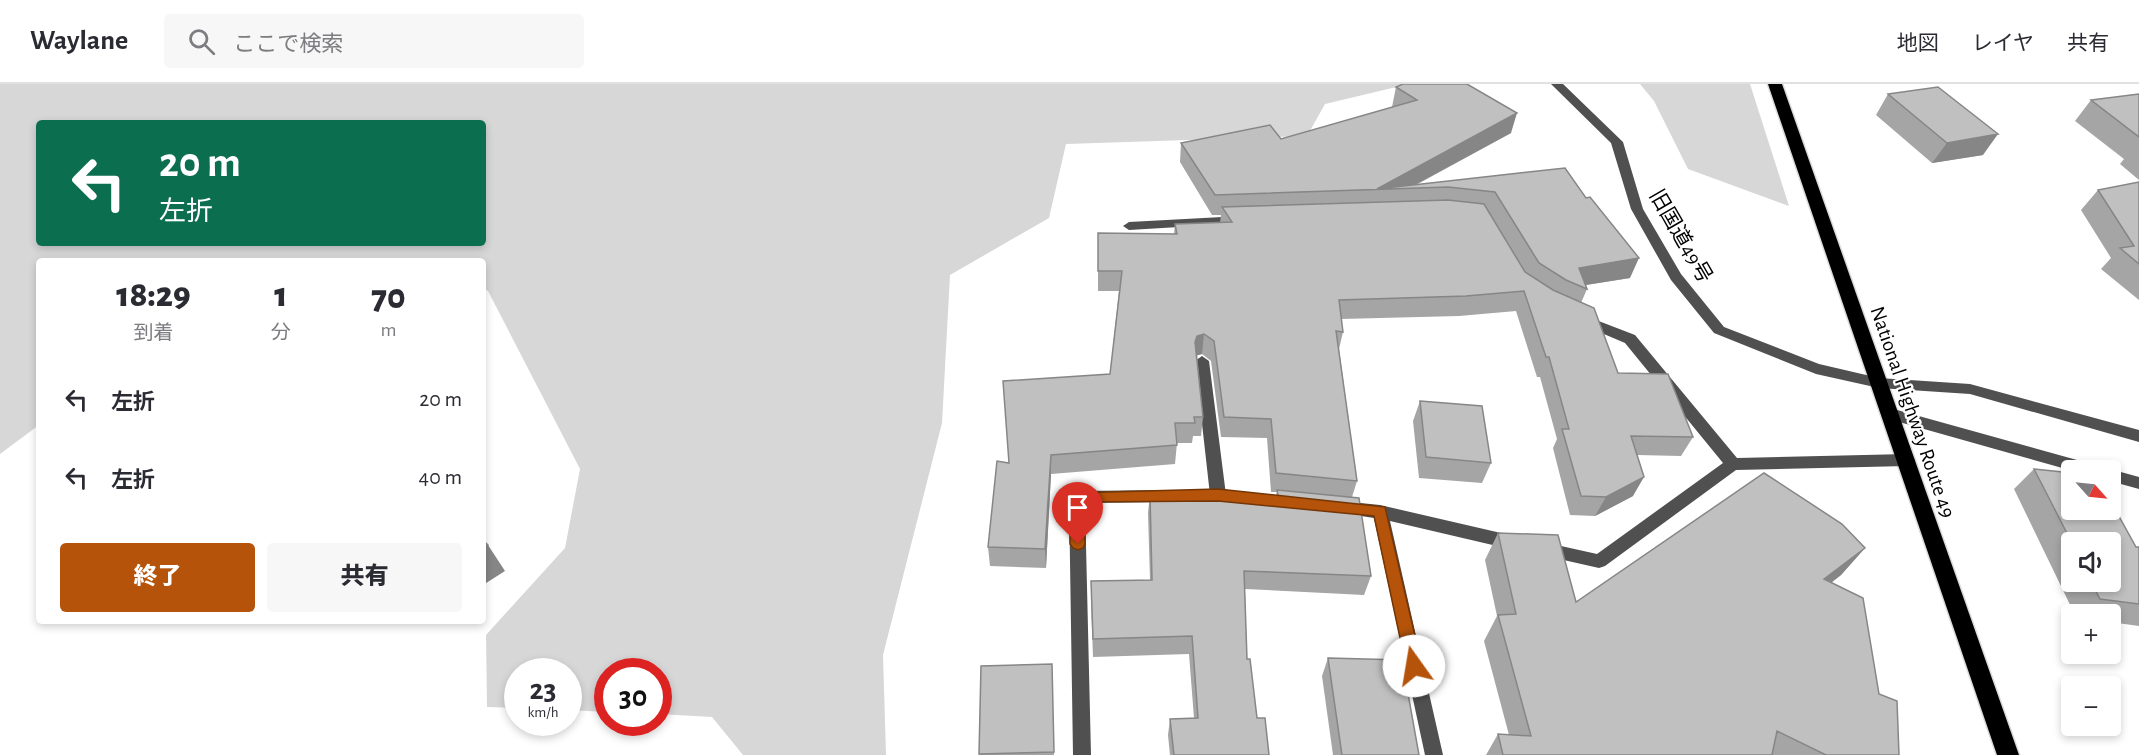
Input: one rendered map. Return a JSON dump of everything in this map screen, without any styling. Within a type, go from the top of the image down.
[{"type":"highway","name":"National Highway Route 49","points":[[1775,84],[2008,755]]},
{"type":"street","name":"旧国道49号","points":[[1557,84],[1617,142],[1637,209],[1676,277],[1719,330],[1816,369],[1879,383],[1970,389],[2139,436]]},
{"type":"street","points":[[1129,226],[1252,219]]},
{"type":"street","points":[[1569,313],[1630,339],[1733,464]]},
{"type":"street","points":[[1202,361],[1218,495]]},
{"type":"street","points":[[1890,414],[2061,462]]},
{"type":"street","points":[[1322,505],[1380,511],[1454,531],[1599,561],[1733,464],[1907,460]]},
{"type":"street","points":[[2121,478],[2139,483]]},
{"type":"street","points":[[1082,755],[1077,497],[1183,495]]},
{"type":"street","points":[[1380,511],[1434,755]]},
{"type":"shaded area","points":[[0,84],[1409,84],[1325,104],[1307,136],[1066,144],[1049,218],[950,275],[942,423],[883,655],[886,755],[743,755],[712,717],[672,715],[672,658],[594,658],[594,711],[582,711],[582,658],[504,658],[504,708],[487,707],[486,635],[565,548],[580,469],[486,290],[486,258],[36,258],[36,427],[0,454]]},
{"type":"shaded area","points":[[1640,84],[1750,84],[1789,206],[1688,169],[1654,101]]},
{"type":"building","points":[[1403,84],[1467,84],[1517,113],[1377,189],[1565,168],[1586,198],[1590,197],[1639,258],[1579,268],[1587,289],[1566,280],[1539,263],[1495,192],[1448,187],[1215,195],[1181,143],[1270,125],[1281,139],[1417,100],[1396,87]]},
{"type":"building","points":[[1938,87],[1998,134],[1947,143],[1888,94]]},
{"type":"building","points":[[2139,94],[2139,137],[2091,100]]},
{"type":"building","points":[[2139,182],[2139,264],[2120,248],[2134,246],[2098,190]]},
{"type":"building","points":[[1448,200],[1484,204],[1525,272],[1553,290],[1594,308],[1618,373],[1668,374],[1693,437],[1631,436],[1644,477],[1606,497],[1581,496],[1562,429],[1569,429],[1549,357],[1546,357],[1524,291],[1466,296],[1339,300],[1343,332],[1336,331],[1357,481],[1276,473],[1271,419],[1224,417],[1214,341],[1204,334],[1197,336],[1195,342],[1203,417],[1194,417],[1195,423],[1175,423],[1177,445],[1051,455],[1045,549],[988,547],[997,461],[1009,463],[1003,381],[1110,374],[1122,271],[1098,271],[1098,233],[1177,234],[1175,224],[1232,222],[1222,207]]},
{"type":"building","points":[[1420,401],[1482,406],[1491,463],[1426,457]]},
{"type":"building","points":[[2034,469],[2061,472],[2061,520],[2121,520],[2136,547],[2139,547],[2139,604],[2100,599],[2096,592],[2121,592],[2121,532],[2066,532]]},
{"type":"building","points":[[1764,473],[1842,524],[1865,548],[1824,579],[1863,598],[1879,694],[1897,701],[1899,755],[1826,755],[1777,731],[1772,755],[1503,755],[1498,734],[1531,736],[1498,615],[1516,614],[1498,533],[1558,535],[1576,602]]},
{"type":"building","points":[[1277,490],[1359,498],[1371,576],[1244,571],[1247,659],[1250,659],[1257,718],[1265,718],[1269,755],[1174,755],[1170,719],[1198,718],[1192,636],[1093,639],[1091,581],[1152,580],[1150,494],[1278,496]]},
{"type":"building","points":[[1328,658],[1402,660],[1419,755],[1342,755]]},
{"type":"building","points":[[1052,664],[1054,752],[979,754],[981,666]]},
{"type":"route","points":[[1078,544],[1077,497],[1218,495],[1380,511],[1414,666]]}]
